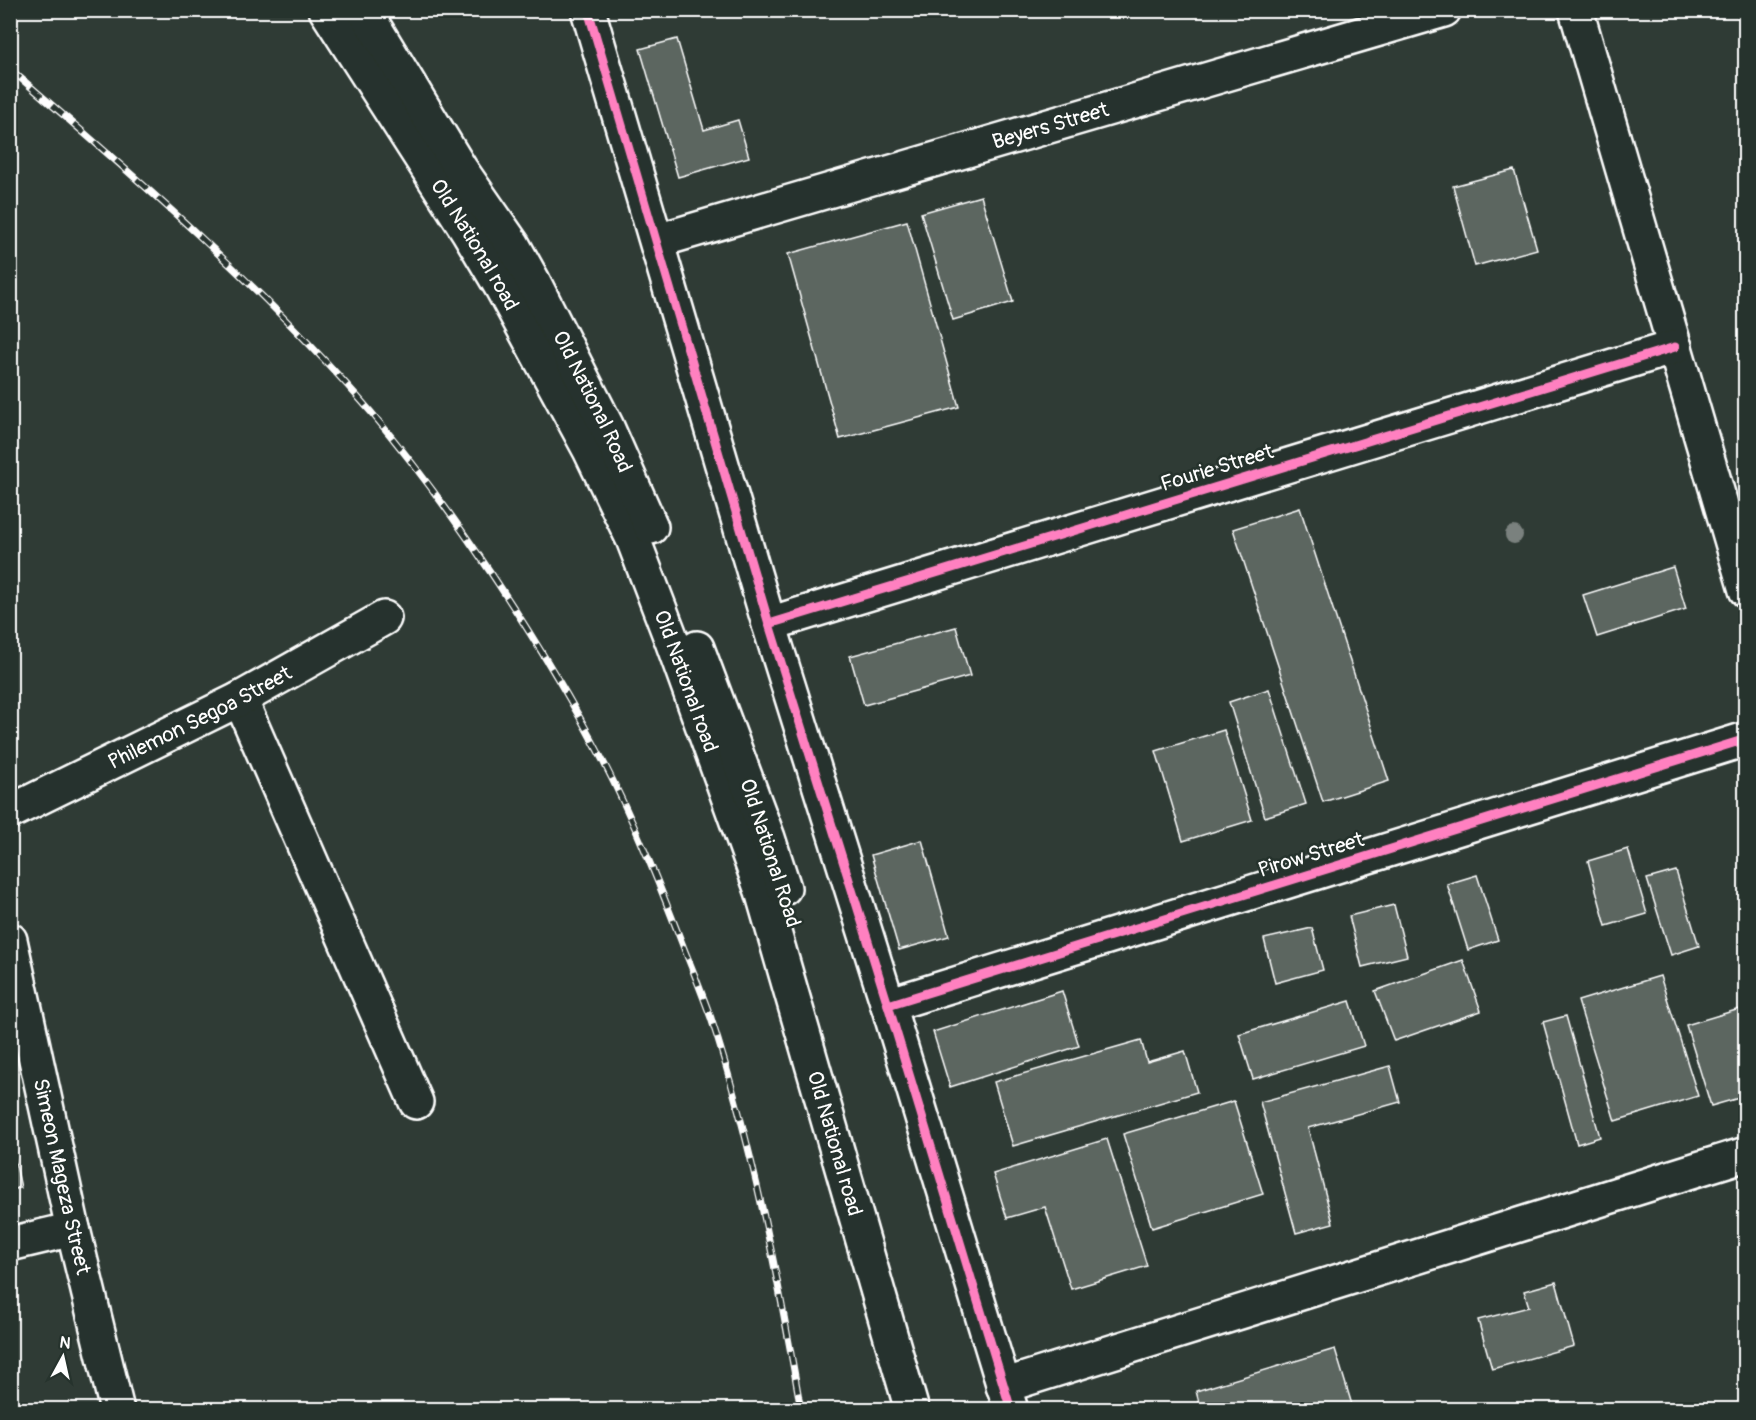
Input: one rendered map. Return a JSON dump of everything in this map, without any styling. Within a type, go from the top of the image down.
[{"type":"street","name":"Old National road","points":[[326,10],[502,288],[590,450],[633,539],[762,891],[912,1410]]},
{"type":"street","name":"Old National Road","points":[[364,10],[461,170],[518,254],[606,425],[651,526],[768,838],[932,1410]]},
{"type":"street","points":[[588,10],[769,624],[1007,1398],[1746,1154]]},
{"type":"street","name":"Beyers Street","points":[[657,241],[1444,10]]},
{"type":"street","points":[[1576,10],[1746,590]]},
{"type":"street","name":"Fourie Street","points":[[769,624],[1675,347]]},
{"type":"street","name":"Philemon Segoa Street","points":[[10,812],[240,699],[384,618]]},
{"type":"street","points":[[240,699],[416,1102]]},
{"type":"street","name":"Pirow Street","points":[[888,1005],[1746,739]]},
{"type":"street","name":"Simeon Mageza Street","points":[[10,940],[73,1229],[117,1410]]},
{"type":"street","points":[[10,1244],[73,1229]]},
{"type":"building","points":[[677,39],[704,130],[738,120],[749,157],[678,177],[640,49]]},
{"type":"building","points":[[1514,170],[1537,249],[1475,266],[1453,186]]},
{"type":"building","points":[[981,196],[1013,302],[953,320],[921,213]]},
{"type":"building","points":[[907,221],[959,407],[840,439],[788,254]]},
{"type":"building","points":[[1300,508],[1389,781],[1323,802],[1233,529]]},
{"type":"building","points":[[1673,567],[1686,609],[1597,637],[1583,595]]},
{"type":"building","points":[[956,627],[970,676],[864,705],[850,656]]},
{"type":"building","points":[[1269,689],[1306,804],[1265,817],[1229,702]]},
{"type":"building","points":[[1224,730],[1252,820],[1183,841],[1156,751]]},
{"type":"building","points":[[922,840],[949,936],[899,950],[871,855]]},
{"type":"building","points":[[1628,849],[1647,914],[1606,926],[1588,861]]},
{"type":"building","points":[[1676,871],[1699,946],[1671,955],[1647,879]]},
{"type":"building","points":[[1477,875],[1498,940],[1468,950],[1447,884]]},
{"type":"building","points":[[1394,905],[1407,956],[1362,967],[1349,916]]},
{"type":"building","points":[[1312,928],[1323,970],[1275,983],[1264,939]]},
{"type":"building","points":[[1463,960],[1481,1011],[1394,1041],[1375,991]]},
{"type":"building","points":[[1660,976],[1698,1096],[1615,1121],[1578,1001]]},
{"type":"building","points":[[1062,991],[1079,1046],[950,1087],[933,1032]]},
{"type":"building","points":[[1350,1001],[1364,1046],[1253,1079],[1239,1034]]},
{"type":"building","points":[[1743,1008],[1746,1017],[1746,1096],[1711,1106],[1686,1025]]},
{"type":"building","points":[[1566,1016],[1600,1137],[1577,1144],[1543,1022]]},
{"type":"building","points":[[1141,1040],[1147,1062],[1185,1051],[1197,1092],[1013,1146],[994,1082]]},
{"type":"building","points":[[1390,1066],[1400,1102],[1308,1128],[1333,1223],[1296,1233],[1260,1102]]},
{"type":"building","points":[[1234,1101],[1263,1194],[1152,1228],[1123,1134]]},
{"type":"building","points":[[10,1137],[21,1188],[10,1190]]},
{"type":"building","points":[[1107,1139],[1147,1266],[1071,1289],[1045,1207],[1007,1218],[993,1174]]},
{"type":"building","points":[[1556,1282],[1574,1346],[1492,1369],[1478,1320],[1529,1307],[1524,1291]]},
{"type":"building","points":[[1335,1349],[1353,1408],[1348,1410],[1201,1410],[1196,1391]]},
{"type":"railway","points":[[10,69],[197,234],[286,320],[371,412],[463,532],[521,618],[563,688],[614,782],[636,830],[711,1018],[752,1163],[801,1410]]},
{"type":"cycle path","points":[[588,10],[769,624],[1011,1410]]},
{"type":"cycle path","points":[[769,624],[1675,347]]},
{"type":"cycle path","points":[[888,1005],[1746,739]]}]
